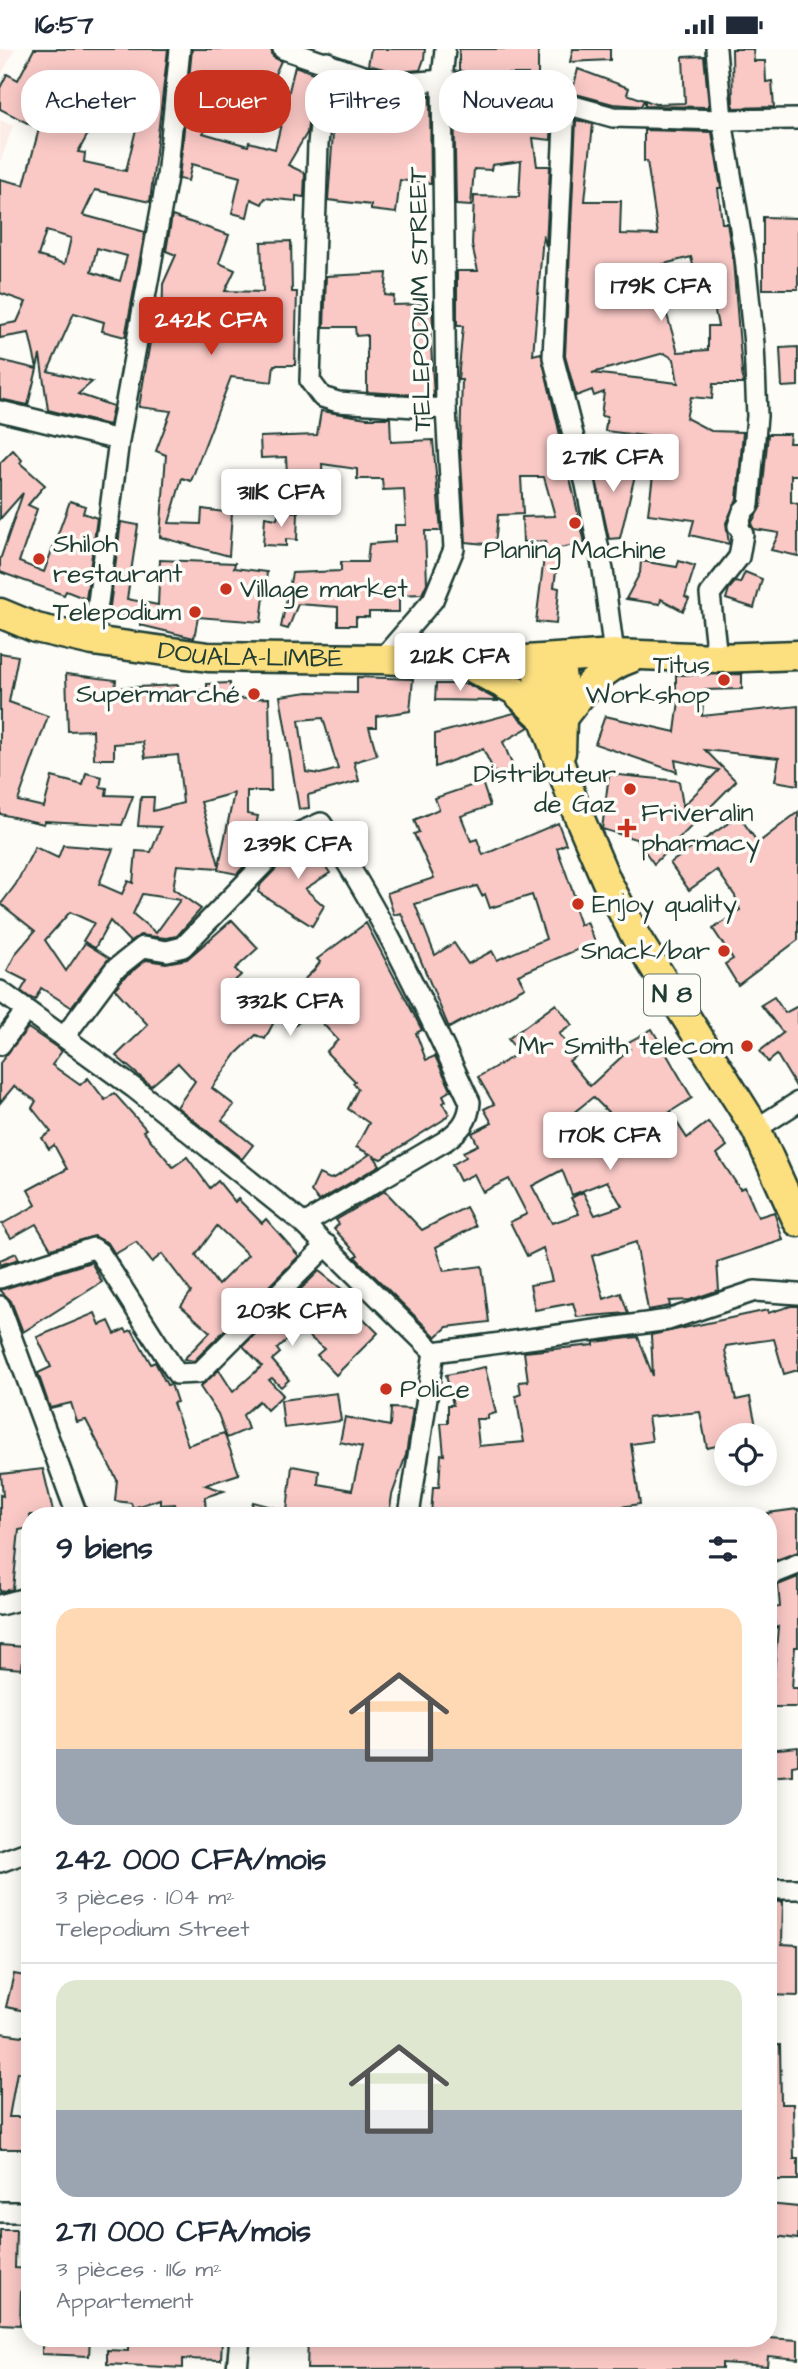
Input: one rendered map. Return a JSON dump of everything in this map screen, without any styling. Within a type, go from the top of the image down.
[{"type":"highway","name":"DOUALA-LIMBÉ","points":[[0,613],[36,628],[93,641],[208,657],[382,659],[466,664],[627,655],[717,658],[798,655]]},
{"type":"highway","points":[[466,664],[513,690],[554,718],[607,669],[627,655]]},
{"type":"highway","name":"N 8","points":[[548,659],[561,761],[597,859],[637,939],[756,1129],[798,1222]]},
{"type":"street","points":[[93,641],[119,440],[167,177],[180,49]]},
{"type":"street","points":[[283,49],[321,58],[372,79],[395,84],[439,80]]},
{"type":"street","name":"TELEPODIUM STREET","points":[[443,70],[445,49]]},
{"type":"street","points":[[716,49],[722,120],[746,258],[757,416],[749,505],[743,511],[738,526],[743,534],[739,557],[710,594],[717,658]]},
{"type":"street","points":[[321,58],[310,381],[322,397],[338,402],[446,409]]},
{"type":"street","points":[[577,106],[613,117],[798,119]]},
{"type":"street","name":"TELEPODIUM STREET","points":[[382,659],[433,600],[454,549],[446,409],[443,133]]},
{"type":"street","points":[[564,133],[553,357],[627,655]]},
{"type":"street","points":[[0,411],[119,440]]},
{"type":"street","points":[[64,1037],[114,970],[143,947],[167,951],[183,947],[291,836],[321,823],[345,857],[405,966],[470,1102],[470,1114],[458,1132],[445,1141],[304,1224]]},
{"type":"street","points":[[0,991],[134,1088],[304,1224],[434,1352]]},
{"type":"street","points":[[0,1045],[25,1011]]},
{"type":"street","points":[[756,1129],[798,1102]]},
{"type":"street","points":[[0,1278],[93,1248],[100,1253],[177,1374],[192,1375],[199,1373],[327,1245]]},
{"type":"street","points":[[434,1352],[668,1320],[755,1291],[798,1294]]},
{"type":"street","points":[[0,1306],[74,1507]]},
{"type":"street","points":[[410,1507],[434,1352]]},
{"type":"street","points":[[777,1573],[798,1565]]},
{"type":"street","points":[[0,1605],[21,1599]]},
{"type":"street","points":[[0,1862],[21,1854]]},
{"type":"street","points":[[777,1889],[798,1889]]},
{"type":"street","points":[[0,2212],[21,2212]]},
{"type":"street","points":[[237,2369],[239,2347]]},
{"type":"shaded area","points":[[0,49],[15,49],[0,77]]},
{"type":"shaded area","points":[[0,120],[13,126],[0,162]]},
{"type":"building","points":[[34,49],[168,49],[160,117],[160,70],[23,70]]},
{"type":"building","points":[[192,49],[271,49],[273,57],[281,61],[277,70],[190,70]]},
{"type":"building","points":[[371,49],[425,49],[420,70],[388,70],[368,65]]},
{"type":"building","points":[[459,49],[538,49],[538,70],[459,70]]},
{"type":"building","points":[[573,49],[610,49],[610,60],[570,62]]},
{"type":"building","points":[[732,49],[753,49],[754,61],[765,61],[766,82],[772,81],[774,107],[733,108]]},
{"type":"building","points":[[704,56],[709,107],[645,106],[645,100],[655,104],[685,103],[683,57]]},
{"type":"building","points":[[295,66],[305,70],[307,133],[288,165],[305,173],[304,197],[296,196],[296,201],[265,198],[262,204],[251,199],[247,217],[232,213],[240,177],[192,164],[188,181],[179,179],[184,133],[203,133],[248,146],[249,142],[275,149],[279,133],[291,133],[291,83]]},
{"type":"building","points":[[578,69],[629,88],[627,94],[644,100],[641,106],[613,104],[577,94]]},
{"type":"building","points":[[7,74],[18,80],[21,74],[21,120],[0,109],[0,88]]},
{"type":"building","points":[[425,96],[430,96],[431,184],[400,180],[396,213],[371,210],[371,205],[328,200],[333,133],[425,133]]},
{"type":"building","points":[[577,120],[593,124],[585,201],[621,201],[620,234],[658,235],[647,161],[644,161],[644,130],[712,132],[721,188],[718,188],[722,223],[727,223],[733,260],[743,384],[713,384],[712,399],[691,397],[686,418],[711,431],[743,432],[737,499],[726,523],[729,544],[690,535],[694,520],[648,514],[657,444],[670,439],[605,431],[607,417],[601,416],[604,392],[594,396],[592,390],[576,396],[565,356]],"holes":[[[691,257],[699,289],[710,287],[718,326],[708,326],[708,350],[678,352],[667,315],[661,317],[654,295],[646,298],[641,270]],[[664,353],[674,359],[678,383],[592,373]]]},
{"type":"building","points":[[38,133],[89,133],[78,152],[85,153],[84,162],[126,171],[135,133],[158,133],[150,202],[95,190],[83,215],[145,232],[125,337],[102,331],[104,322],[74,313],[48,371],[92,382],[78,394],[113,406],[109,425],[48,410],[40,355],[37,368],[29,333],[0,338],[0,325],[17,322],[26,302],[0,293],[0,179],[24,185]],"holes":[[[46,231],[71,238],[65,264],[38,256]],[[97,248],[127,256],[120,281],[91,272]]]},
{"type":"building","points":[[455,133],[551,133],[551,140],[533,138],[537,166],[550,166],[546,246],[543,235],[533,355],[541,353],[585,543],[559,548],[554,587],[559,588],[556,624],[536,622],[546,541],[523,542],[522,517],[555,516],[544,477],[521,477],[523,514],[498,515],[495,545],[466,542],[460,446],[462,380],[458,380],[463,326],[457,326],[457,271],[478,271],[472,245],[474,196],[519,197],[521,161],[492,165],[491,170],[474,169],[471,206],[456,205]]},
{"type":"building","points":[[172,216],[229,235],[219,263],[235,270],[225,291],[263,292],[261,242],[291,241],[292,292],[297,292],[295,365],[274,365],[272,382],[231,377],[191,481],[182,478],[169,523],[201,524],[202,509],[232,513],[229,556],[160,537],[166,455],[156,451],[171,411],[139,407],[150,342],[157,342],[158,330],[162,330],[163,284],[176,255],[166,251]]},
{"type":"building","points":[[763,217],[798,218],[798,289],[763,289]]},
{"type":"building","points":[[387,273],[385,295],[394,296],[393,305],[432,304],[433,327],[430,327],[434,396],[367,392],[367,335],[356,336],[355,327],[324,327],[326,276]]},
{"type":"building","points":[[798,347],[798,386],[782,387],[780,348]]},
{"type":"building","points":[[0,360],[37,369],[28,405],[0,399]]},
{"type":"building","points":[[321,411],[367,418],[390,418],[391,442],[433,440],[441,531],[425,531],[427,583],[422,594],[399,595],[399,612],[369,612],[369,617],[356,617],[356,625],[338,625],[338,607],[298,604],[288,629],[281,627],[292,573],[341,571],[341,562],[367,562],[369,544],[395,542],[395,525],[406,525],[404,489],[383,490],[382,479],[357,479],[357,469],[322,464],[324,506],[289,508],[286,457],[261,458],[260,437],[317,435]]},
{"type":"building","points":[[768,434],[790,434],[789,443],[798,443],[798,475],[791,475],[791,502],[798,504],[798,556],[771,550],[779,533],[754,529],[751,524],[761,506]]},
{"type":"building","points":[[589,448],[595,448],[595,468],[617,459],[622,473],[635,475],[620,538],[609,539]]},
{"type":"building","points":[[13,450],[22,460],[20,463],[45,485],[28,505],[37,509],[19,562],[44,572],[70,501],[85,506],[83,513],[97,518],[86,599],[66,591],[64,595],[0,572],[0,560],[23,493],[0,519],[0,463]]},
{"type":"building","points":[[279,511],[298,512],[297,540],[286,539],[286,546],[263,545],[265,517],[277,519]]},
{"type":"building","points":[[121,522],[138,525],[127,599],[158,605],[160,560],[235,563],[234,568],[267,572],[261,622],[198,617],[194,638],[140,625],[141,619],[109,614]]},
{"type":"building","points":[[641,561],[677,567],[679,561],[695,566],[685,597],[689,599],[683,611],[661,599],[660,604],[626,599],[640,573]]},
{"type":"building","points":[[745,572],[762,579],[754,608],[726,599],[729,589],[735,582],[740,583]]},
{"type":"building","points":[[0,653],[18,656],[9,702],[48,716],[18,801],[44,807],[52,777],[83,785],[86,773],[102,777],[100,787],[107,788],[106,795],[133,796],[122,825],[45,821],[44,824],[0,814]]},
{"type":"building","points":[[66,674],[116,680],[115,688],[178,685],[179,692],[207,690],[207,684],[230,683],[231,699],[269,698],[271,791],[247,791],[247,814],[258,816],[248,862],[237,874],[218,868],[177,865],[173,889],[201,909],[177,936],[166,938],[140,935],[130,942],[110,921],[95,948],[83,941],[94,923],[70,912],[45,940],[66,971],[85,943],[109,958],[71,1007],[41,988],[35,1000],[29,997],[21,991],[27,981],[7,971],[16,953],[35,931],[1,904],[16,884],[35,847],[58,858],[63,845],[113,849],[99,884],[122,894],[128,881],[133,883],[136,851],[151,852],[161,827],[138,826],[141,797],[154,797],[153,811],[183,803],[178,755],[145,758],[143,742],[114,744],[114,759],[94,759],[93,730],[68,731]],"holes":[[[234,793],[220,861],[219,865],[201,802]],[[142,894],[180,900],[156,933],[133,914]]]},
{"type":"building","points":[[742,674],[742,689],[704,690],[702,716],[798,706],[798,785],[775,781],[779,758],[705,750],[736,781],[654,864],[636,839],[602,829],[609,774],[679,781],[683,806],[719,770],[675,760],[677,772],[595,744],[605,716],[675,732],[680,693],[676,693],[676,675]]},
{"type":"building","points":[[357,677],[413,679],[410,711],[376,716],[376,727],[369,727],[377,755],[354,762],[359,781],[308,795],[309,808],[299,809],[280,696],[308,692],[357,693]],"holes":[[[323,718],[338,769],[320,774],[306,772],[299,720]]]},
{"type":"building","points":[[436,684],[468,684],[499,701],[435,700]]},
{"type":"building","points":[[514,713],[529,727],[503,742],[514,769],[497,777],[483,749],[435,767],[435,734]]},
{"type":"building","points":[[482,782],[490,806],[461,816],[471,841],[477,839],[483,855],[558,823],[566,844],[557,848],[575,898],[571,899],[580,925],[587,922],[595,942],[518,975],[525,987],[449,1028],[401,913],[394,915],[387,893],[434,878],[414,834],[419,832],[414,820],[439,809],[435,798]],"holes":[[[477,886],[482,896],[485,894],[490,908],[532,895],[546,939],[497,960],[492,951],[468,964],[454,943],[435,955],[415,904]]]},
{"type":"building","points":[[798,812],[798,940],[738,985],[725,964],[733,959],[713,929],[740,910],[735,896],[717,870],[689,890],[670,863],[739,816],[758,843]]},
{"type":"building","points":[[316,838],[330,860],[324,864],[330,873],[305,889],[324,906],[312,926],[258,892],[261,884],[298,846]]},
{"type":"building","points":[[232,920],[258,948],[235,969],[241,975],[228,987],[258,1018],[260,1016],[263,1019],[314,970],[320,962],[317,959],[366,923],[422,1030],[416,1033],[426,1060],[435,1056],[451,1090],[443,1095],[446,1101],[443,1103],[449,1114],[443,1120],[381,1159],[374,1156],[380,1165],[319,1201],[311,1191],[319,1174],[330,1179],[336,1177],[370,1154],[356,1147],[369,1123],[348,1109],[358,1089],[353,1083],[355,1081],[326,1052],[338,1040],[311,1011],[290,1030],[277,1016],[265,1039],[256,1035],[237,1053],[212,1088],[234,1105],[222,1120],[253,1145],[242,1159],[177,1107],[195,1081],[178,1063],[151,1086],[116,1056],[148,1025],[115,989],[123,979],[146,960],[166,963],[187,959]]},
{"type":"building","points":[[774,997],[785,1013],[798,1006],[798,1090],[777,1055],[768,1062],[760,1051],[783,1033],[761,1005]]},
{"type":"building","points":[[556,1004],[572,1025],[559,1034],[576,1056],[569,1061],[590,1086],[630,1049],[627,1043],[652,1029],[692,1098],[670,1112],[687,1138],[708,1122],[727,1146],[717,1154],[740,1189],[745,1187],[758,1217],[774,1212],[783,1240],[717,1262],[719,1290],[690,1300],[669,1301],[670,1306],[648,1310],[636,1242],[592,1256],[604,1299],[621,1293],[628,1313],[577,1317],[573,1303],[535,1310],[530,1285],[552,1281],[543,1248],[527,1256],[510,1222],[527,1214],[509,1179],[483,1192],[474,1174],[460,1181],[452,1165],[466,1157],[463,1152],[478,1145],[472,1133],[492,1123],[484,1109],[494,1104],[478,1077],[519,1053],[508,1039]],"holes":[[[593,1097],[612,1116],[584,1137],[572,1114]],[[562,1170],[572,1195],[607,1181],[622,1206],[595,1215],[583,1192],[571,1198],[579,1214],[552,1223],[532,1186]]]},
{"type":"building","points":[[28,1028],[62,1051],[52,1065],[80,1085],[88,1078],[105,1100],[114,1093],[146,1129],[143,1131],[173,1167],[187,1157],[210,1188],[218,1181],[235,1202],[238,1199],[262,1223],[266,1219],[299,1256],[194,1361],[184,1359],[210,1332],[181,1306],[191,1292],[162,1254],[152,1262],[136,1242],[115,1254],[108,1243],[94,1236],[51,1249],[36,1224],[11,1238],[2,1224],[36,1205],[28,1190],[67,1169],[54,1145],[49,1149],[42,1138],[51,1132],[32,1108],[36,1101],[14,1086],[0,1103],[0,1063]],"holes":[[[217,1226],[248,1255],[218,1285],[196,1255]]]},
{"type":"building","points":[[385,1191],[422,1230],[466,1207],[476,1226],[436,1247],[444,1271],[482,1266],[489,1322],[447,1327],[436,1337],[355,1257],[358,1255],[334,1229],[339,1224],[336,1220]]},
{"type":"building","points":[[16,1253],[19,1259],[0,1265],[0,1260]]},
{"type":"building","points":[[91,1262],[102,1282],[23,1332],[11,1301],[0,1290]]},
{"type":"building","points":[[319,1271],[348,1294],[344,1299],[378,1333],[336,1375],[317,1355],[324,1349],[299,1328],[277,1349],[280,1353],[272,1360],[289,1380],[281,1387],[272,1378],[269,1380],[283,1395],[267,1410],[259,1401],[243,1415],[248,1429],[227,1438],[218,1414],[200,1387],[219,1370],[233,1392],[262,1366],[243,1346]]},
{"type":"building","points":[[798,1306],[798,1370],[784,1374],[774,1339],[726,1346],[736,1400],[750,1397],[755,1423],[714,1423],[714,1447],[707,1448],[700,1412],[648,1417],[652,1441],[631,1444],[640,1504],[620,1507],[432,1507],[433,1487],[439,1487],[441,1454],[444,1455],[441,1423],[448,1423],[448,1405],[453,1405],[446,1375],[485,1367],[496,1413],[488,1415],[488,1419],[476,1419],[479,1446],[524,1442],[516,1396],[521,1394],[519,1382],[528,1381],[524,1352],[594,1345],[594,1342],[638,1337],[653,1376],[651,1335],[768,1310],[768,1313]]},
{"type":"building","points":[[95,1313],[100,1325],[109,1321],[115,1334],[125,1329],[127,1332],[132,1330],[151,1364],[155,1362],[167,1385],[171,1384],[177,1402],[173,1403],[188,1445],[224,1433],[239,1474],[205,1485],[224,1491],[205,1497],[206,1507],[160,1505],[160,1499],[136,1507],[133,1507],[131,1503],[115,1501],[117,1480],[86,1420],[77,1422],[71,1403],[50,1408],[38,1373],[51,1367],[37,1337]]},
{"type":"building","points":[[337,1393],[341,1421],[284,1428],[281,1400]]},
{"type":"building","points":[[391,1408],[413,1409],[406,1455],[390,1507],[287,1507],[292,1466],[319,1471],[318,1484],[352,1490],[362,1447],[340,1442],[345,1417],[390,1426]]},
{"type":"building","points":[[43,1469],[52,1507],[21,1507],[21,1530],[13,1589],[0,1592],[0,1495],[3,1496],[1,1474]]},
{"type":"building","points":[[253,1502],[272,1507],[251,1507]]},
{"type":"building","points":[[798,1509],[798,1552],[777,1560],[777,1512]]},
{"type":"building","points":[[798,1577],[798,1647],[795,1647],[792,1688],[798,1688],[798,1707],[777,1707],[777,1607],[780,1607],[778,1585]]},
{"type":"building","points":[[0,1645],[21,1647],[21,1669],[0,1667]]},
{"type":"building","points":[[798,1747],[798,1765],[792,1766],[792,1775],[777,1776],[777,1749]]},
{"type":"building","points":[[777,1902],[783,1902],[782,1944],[798,1945],[798,1996],[777,1995]]},
{"type":"building","points":[[14,1974],[21,1975],[21,2010],[6,2007]]},
{"type":"building","points":[[0,2033],[21,2036],[21,2073],[17,2072],[9,2117],[21,2117],[21,2149],[0,2149]]},
{"type":"building","points":[[777,2045],[780,2045],[781,2104],[793,2104],[794,2159],[798,2159],[798,2180],[777,2180]]},
{"type":"building","points":[[777,2205],[798,2207],[798,2239],[777,2236]]},
{"type":"building","points":[[0,2230],[16,2230],[15,2268],[21,2268],[20,2325],[0,2324]]},
{"type":"building","points":[[777,2339],[798,2340],[798,2359],[768,2356],[767,2366],[722,2363],[722,2368],[307,2369],[308,2347],[777,2347]]},
{"type":"building","points":[[42,2347],[90,2347],[89,2356],[42,2354]]},
{"type":"building","points":[[128,2347],[222,2347],[221,2360],[183,2359],[183,2368],[107,2364],[107,2350],[128,2351]]},
{"type":"place","name":"Planing Machine","points":[[575,523]]},
{"type":"place","name":"Shiloh restaurant","points":[[39,559]]},
{"type":"place","name":"Village market","points":[[226,589]]},
{"type":"place","name":"Telepodium","points":[[195,612]]},
{"type":"place","name":"Titus Workshop","points":[[724,680]]},
{"type":"place","name":"Supermarché","points":[[254,694]]},
{"type":"place","name":"Distributeur de Gaz","points":[[630,789]]},
{"type":"place","name":"Friveralin pharmacy","points":[[627,828]]},
{"type":"place","name":"Enjoy quality","points":[[578,904]]},
{"type":"place","name":"Snack/bar","points":[[724,951]]},
{"type":"place","name":"Mr Smith telecom","points":[[747,1046]]},
{"type":"place","name":"Police","points":[[386,1389]]}]
